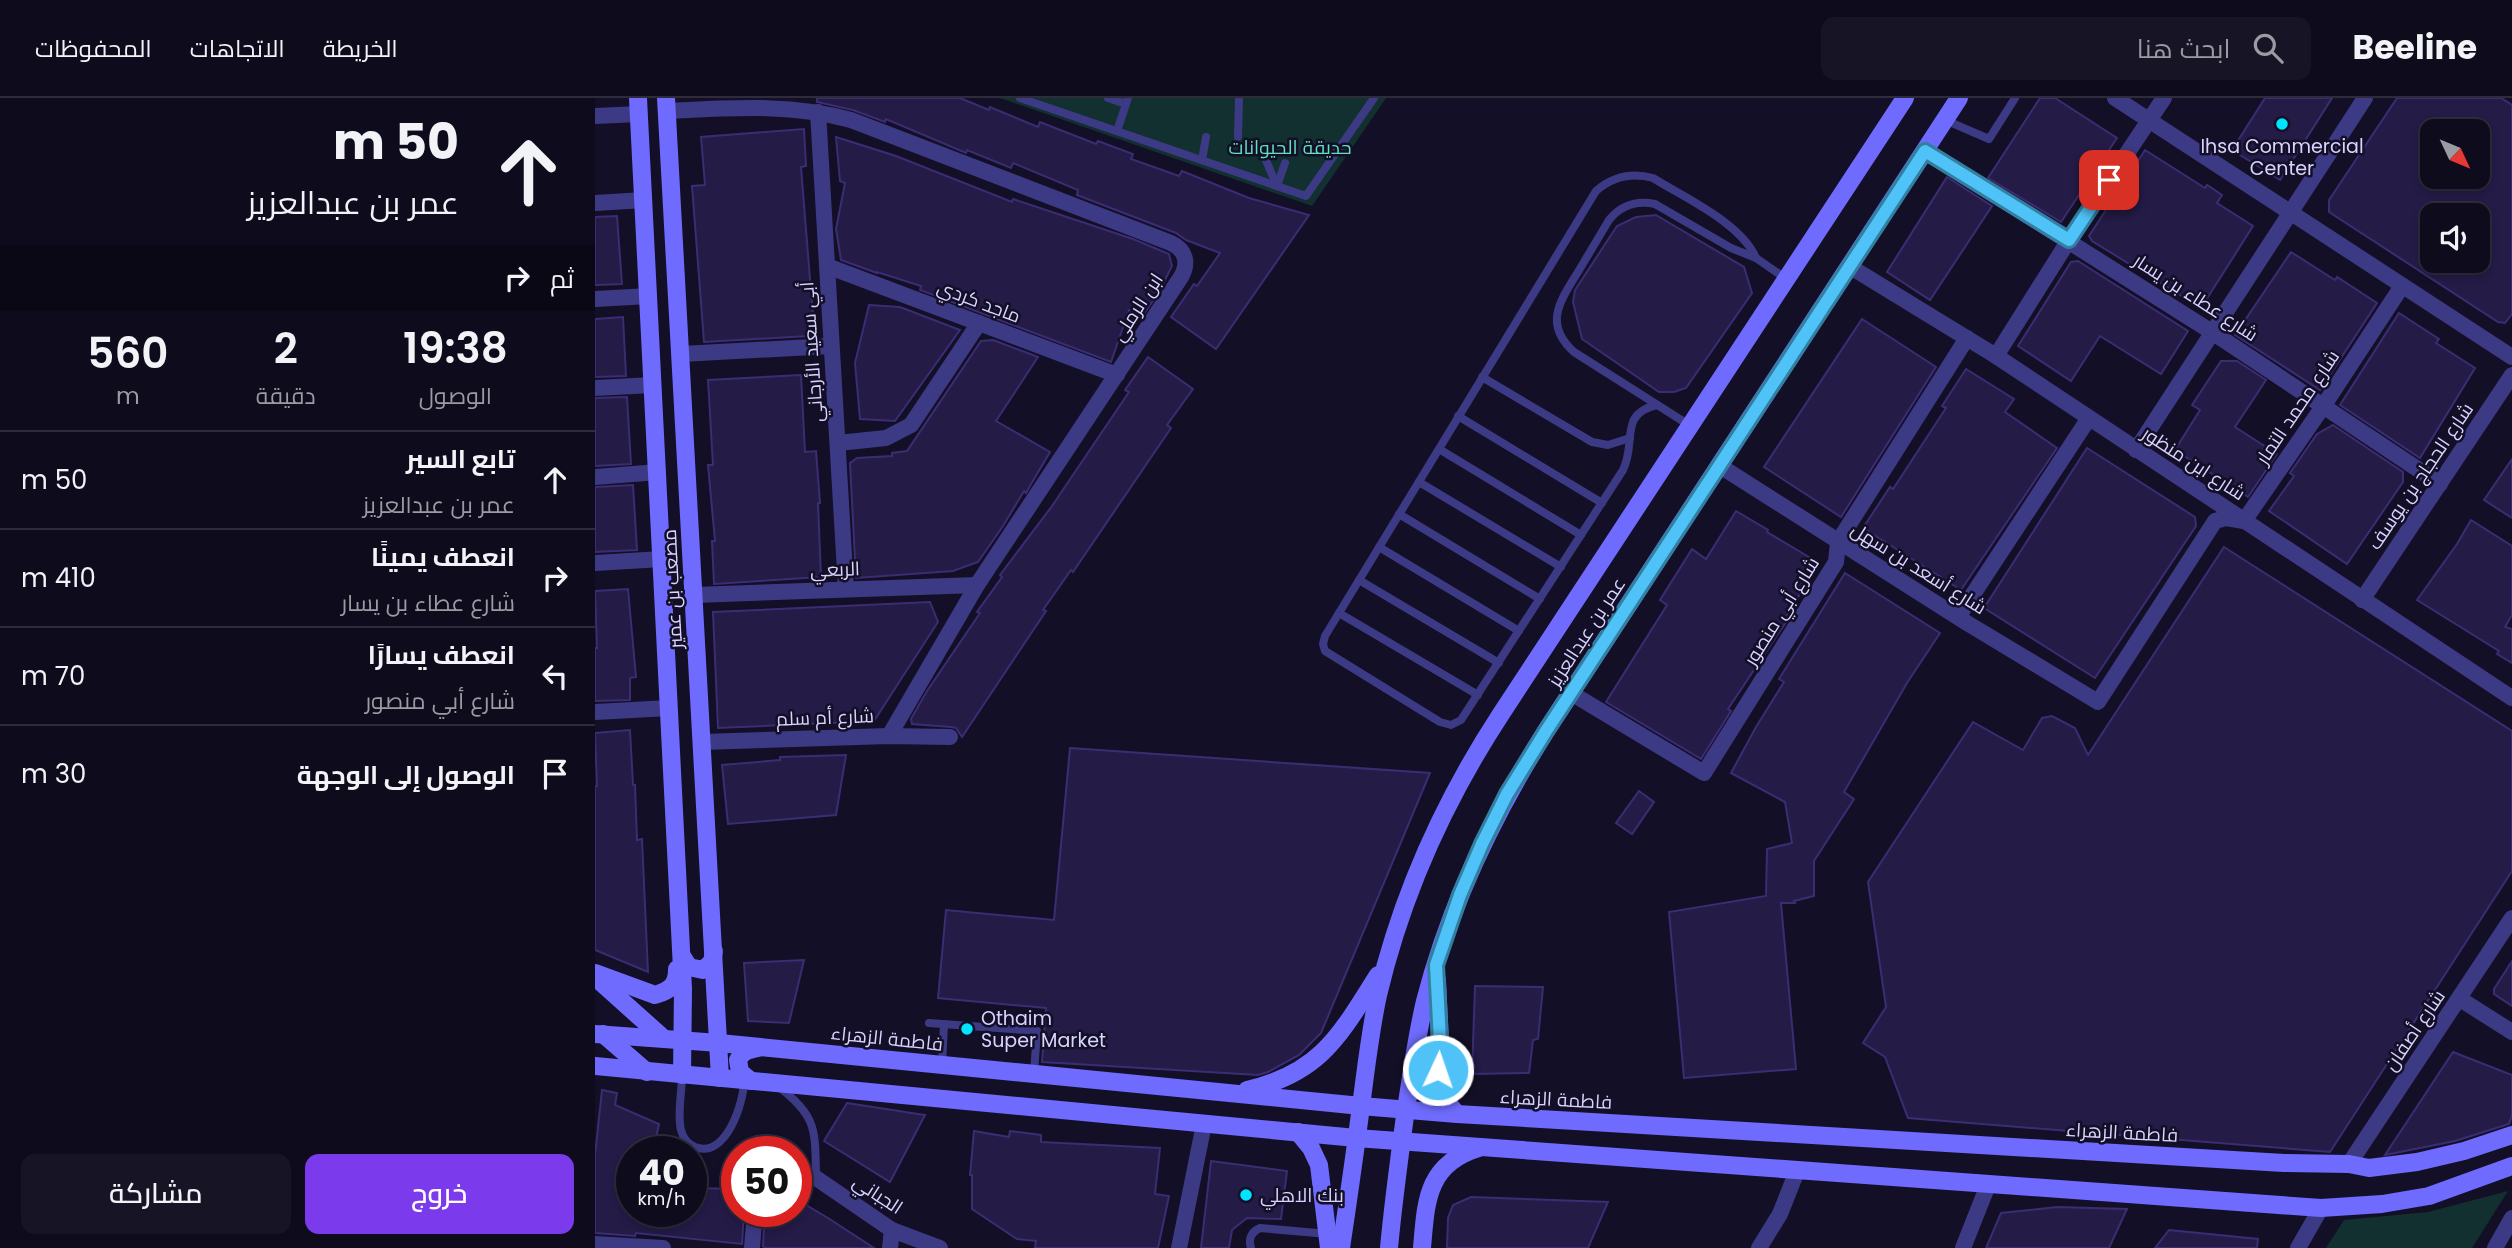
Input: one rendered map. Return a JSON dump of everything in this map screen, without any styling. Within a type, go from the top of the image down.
[{"type":"main road","name":"عمر بن عبدالعزيز","points":[[1341,1248],[1370,1035],[1387,960],[1426,850],[1460,780],[1689,425],[1905,98]]},
{"type":"main road","name":"عمر بن عبدالعزيز","points":[[1389,1248],[1417,1037],[1436,965],[1460,895],[1490,827],[1526,762],[1959,98]]},
{"type":"main road","name":"مصعب بن عمير","points":[[666,104],[720,1078]]},
{"type":"main road","name":"مصعب بن عمير","points":[[638,106],[682,956],[682,1075]]},
{"type":"main road","points":[[649,296],[677,293]]},
{"type":"main road","points":[[595,975],[655,995],[666,992],[677,981],[680,923]]},
{"type":"main road","points":[[682,956],[689,967],[703,970],[712,962],[714,951]]},
{"type":"main road","points":[[1234,1094],[1286,1079],[1314,1061],[1347,1025],[1387,960]]},
{"type":"main road","points":[[1436,965],[1440,1041],[1439,1087],[1457,1114]]},
{"type":"main road","points":[[595,975],[662,1037]]},
{"type":"main road","points":[[595,1058],[603,1046],[597,1033]]},
{"type":"main road","points":[[597,1033],[647,1072]]},
{"type":"main road","name":"فاطمة الزهراء","points":[[597,1033],[662,1037],[1457,1114],[2284,1163],[2349,1164],[2368,1168],[2417,1162],[2464,1151],[2512,1135]]},
{"type":"main road","points":[[748,1081],[740,1072],[738,1060],[747,1049],[761,1047]]},
{"type":"main road","points":[[595,1066],[1356,1138],[2321,1208],[2382,1204],[2429,1196],[2512,1166]]},
{"type":"main road","points":[[1298,1132],[1311,1147],[1319,1165],[1329,1241]]},
{"type":"main road","points":[[1422,1248],[1426,1200],[1431,1187],[1448,1165],[1471,1150],[1484,1146]]},
{"type":"street","points":[[2115,98],[2512,357]]},
{"type":"street","points":[[1996,356],[2069,240],[2164,98]]},
{"type":"street","points":[[2136,450],[2365,98]]},
{"type":"street","name":"ابن الرملي","points":[[666,104],[768,107],[818,112],[867,125],[1177,246],[1185,257],[1185,271],[977,585],[889,736]]},
{"type":"street","points":[[595,116],[638,106]]},
{"type":"street","name":"أبي سعيد الأرجاني","points":[[818,112],[846,589]]},
{"type":"street","name":"شارع عطاء بن يسار","points":[[1925,151],[2212,332],[2440,484]]},
{"type":"street","points":[[595,203],[643,200]]},
{"type":"street","name":"ماجد كردي","points":[[827,266],[1117,375]]},
{"type":"street","name":"شارع ابن منظور","points":[[1849,266],[1996,356],[2512,698]]},
{"type":"street","name":"شارع محمد التمار","points":[[2243,521],[2402,286]]},
{"type":"street","points":[[595,299],[649,296]]},
{"type":"street","points":[[838,443],[886,438],[911,425],[979,323]]},
{"type":"street","name":"شارع أبي منصور","points":[[1571,693],[1704,773],[1836,562],[1837,541],[1967,338]]},
{"type":"street","points":[[681,354],[831,346]]},
{"type":"street","name":"شارع الحجاج بن يوسف","points":[[2362,600],[2512,375]]},
{"type":"street","points":[[595,388],[653,384]]},
{"type":"street","points":[[1958,617],[2089,418]]},
{"type":"street","name":"شارع أسعد بن سهل","points":[[1720,466],[2098,702],[2215,521],[2226,518],[2243,521]]},
{"type":"street","points":[[595,477],[658,472]]},
{"type":"street","points":[[595,563],[662,559]]},
{"type":"street","name":"الربعي","points":[[694,595],[977,585]]},
{"type":"street","points":[[595,712],[669,708]]},
{"type":"street","name":"شارع أم سلم","points":[[702,742],[889,736],[950,737]]},
{"type":"street","name":"شارع أصفان","points":[[2349,1164],[2512,918]]},
{"type":"street","points":[[2460,999],[2512,1032]]},
{"type":"street","points":[[1179,1248],[1204,1124]]},
{"type":"street","points":[[1759,1248],[1780,1214],[1797,1171]]},
{"type":"street","name":"الجباني","points":[[812,1177],[892,1230],[940,1248]]},
{"type":"street","points":[[1963,1248],[1987,1185]]},
{"type":"street","points":[[2298,1248],[2321,1208]]},
{"type":"street","points":[[2495,1248],[2512,1218]]},
{"type":"street","points":[[752,1248],[754,1227]]},
{"type":"street","points":[[890,1248],[892,1230]]},
{"type":"street","points":[[595,1244],[663,1248]]},
{"type":"lane","points":[[1020,98],[1306,196],[1374,98]]},
{"type":"lane","points":[[1108,98],[1127,101],[1117,131]]},
{"type":"lane","points":[[1238,136],[1239,98]]},
{"type":"lane","points":[[1945,120],[1989,139],[2015,98]]},
{"type":"lane","points":[[1202,160],[1206,137]]},
{"type":"lane","points":[[1265,158],[1277,186]]},
{"type":"lane","points":[[1277,186],[1285,163]]},
{"type":"lane","points":[[1657,405],[1644,408],[1635,416],[1630,427],[1627,463],[1461,720],[1451,725],[1440,722],[1325,651],[1323,639],[1596,191],[1613,179],[1633,175],[1653,178],[1732,228],[1748,244],[1756,258]]},
{"type":"lane","points":[[1689,425],[1574,352],[1567,346],[1558,329],[1556,320],[1560,302],[1609,220],[1628,205],[1646,202],[1655,204],[1731,248],[1756,258],[1785,278]]},
{"type":"lane","points":[[1482,377],[1592,442],[1616,444],[1630,438]]},
{"type":"lane","points":[[1458,416],[1602,503]]},
{"type":"lane","points":[[1439,449],[1581,535]]},
{"type":"lane","points":[[1419,482],[1560,567]]},
{"type":"lane","points":[[1399,514],[1540,599]]},
{"type":"lane","points":[[1379,547],[1519,631]]},
{"type":"lane","points":[[1359,579],[1499,663]]},
{"type":"lane","points":[[1339,613],[1478,695]]},
{"type":"lane","points":[[929,1023],[1037,1031],[1034,1074]]},
{"type":"lane","points":[[941,1065],[944,1024]]},
{"type":"lane","points":[[682,1075],[682,1132],[691,1144],[705,1149],[713,1147],[725,1138],[748,1081]]},
{"type":"lane","points":[[773,1083],[810,1116],[815,1140],[815,1178]]},
{"type":"lane","points":[[1251,1248],[1251,1235],[1260,1228],[1329,1241]]},
{"type":"green space","name":"حديقة الحيوانات","points":[[1000,98],[1386,98],[1312,206]]},
{"type":"green space","points":[[2508,1191],[2472,1248],[2326,1248],[2344,1220],[2428,1212]]},
{"type":"building","points":[[817,98],[960,98],[1038,127],[1040,122],[1096,144],[1098,141],[1133,154],[1131,159],[1179,176],[1182,171],[1249,198],[1309,215],[1216,349],[1171,317],[1220,253],[1077,195],[1078,190],[1013,163],[1011,168],[967,150],[966,153],[886,119],[885,122],[853,110],[817,102]]},
{"type":"building","points":[[2040,98],[2055,98],[2117,138],[2061,222],[1988,178]]},
{"type":"building","name":"Ihsa Commercial Center","points":[[2265,98],[2332,98],[2280,180],[2232,150]]},
{"type":"building","points":[[2397,98],[2501,98],[2512,105],[2512,314],[2505,323],[2498,322],[2423,273],[2490,273],[2490,203],[2420,203],[2420,271],[2329,212],[2329,200]]},
{"type":"building","points":[[804,129],[806,166],[801,167],[814,329],[808,336],[704,342],[692,186],[705,185],[701,137]]},
{"type":"building","points":[[836,137],[896,156],[1012,202],[1013,199],[1133,239],[1169,254],[1172,266],[1143,315],[1129,310],[1111,362],[920,290],[921,286],[841,260],[836,229],[845,183],[840,181]]},
{"type":"building","points":[[2145,150],[2205,188],[2207,185],[2222,195],[2217,203],[2253,226],[2201,308],[2092,241],[2089,236]]},
{"type":"building","points":[[1947,177],[1992,206],[1930,300],[1887,272]]},
{"type":"building","points":[[1656,215],[1744,267],[1752,293],[1686,388],[1674,392],[1659,392],[1582,339],[1573,302],[1575,290],[1617,226],[1636,217]]},
{"type":"building","points":[[617,216],[622,284],[595,285],[595,217]]},
{"type":"building","points":[[2291,252],[2377,303],[2320,390],[2235,335]]},
{"type":"building","points":[[2078,261],[2188,331],[2161,374],[2100,336],[2071,381],[2018,346],[2071,262]]},
{"type":"building","points":[[869,305],[900,307],[960,330],[895,421],[860,419],[855,363]]},
{"type":"building","points":[[2399,313],[2439,339],[2436,343],[2475,368],[2420,458],[2340,405]]},
{"type":"building","points":[[623,317],[626,376],[595,377],[595,319]]},
{"type":"building","points":[[1862,319],[1936,367],[1841,517],[1764,467]]},
{"type":"building","points":[[993,340],[1038,357],[996,421],[1050,452],[1026,493],[1024,491],[978,562],[953,571],[856,578],[850,463],[857,458],[892,456],[892,453],[907,451],[981,341]]},
{"type":"building","points":[[1148,357],[1193,389],[1167,425],[1171,428],[1073,572],[1071,570],[1043,610],[1046,611],[962,737],[956,728],[912,724],[911,719],[927,691],[980,613],[977,612],[1002,577],[1000,575],[1052,506],[1129,392],[1125,390]]},
{"type":"building","points":[[2221,361],[2237,361],[2266,380],[2235,427],[2277,454],[2248,497],[2175,450],[2200,410],[2192,405]]},
{"type":"building","points":[[1966,369],[2014,399],[2005,412],[2057,448],[1961,590],[1863,528],[1890,487],[1893,489],[1946,408],[1942,406]]},
{"type":"building","points":[[801,375],[805,452],[816,451],[821,577],[714,584],[712,541],[715,541],[708,465],[713,465],[708,380]]},
{"type":"building","points":[[627,397],[631,464],[595,466],[595,398]]},
{"type":"building","points":[[2333,425],[2403,472],[2403,482],[2347,564],[2269,511],[2294,476],[2290,473],[2317,434]]},
{"type":"building","points":[[2087,448],[2195,517],[2196,526],[2095,678],[1984,608]]},
{"type":"building","points":[[2512,459],[2512,518],[2484,500]]},
{"type":"building","points":[[633,485],[637,550],[595,552],[595,487]]},
{"type":"building","points":[[1736,511],[1819,563],[1787,615],[1790,616],[1728,709],[1731,711],[1701,759],[1606,702],[1667,605],[1660,600],[1692,549],[1706,559]]},
{"type":"building","points":[[2471,520],[2512,546],[2512,615],[2505,627],[2512,629],[2512,663],[2497,654],[2499,651],[2417,600]]},
{"type":"building","points":[[2224,547],[2512,731],[2512,871],[2330,1152],[1908,1118],[1885,1057],[1863,1043],[1886,1007],[1868,882],[1973,722],[2023,750],[2042,718],[2052,716],[2075,728],[2088,755]]},
{"type":"building","points":[[1845,573],[1940,633],[1907,683],[1844,792],[1854,799],[1814,861],[1814,896],[1794,901],[1795,903],[1781,903],[1796,1069],[1684,1078],[1669,912],[1766,896],[1767,849],[1792,843],[1785,802],[1731,773],[1784,682],[1779,679]]},
{"type":"building","points":[[628,589],[636,677],[630,678],[630,700],[595,701],[595,591]]},
{"type":"building","points":[[930,602],[938,622],[874,721],[718,728],[713,612]]},
{"type":"building","points":[[630,730],[637,840],[642,839],[648,972],[595,950],[595,733]]},
{"type":"building","points":[[1070,748],[1430,773],[1321,1033],[1299,1055],[1258,1075],[1042,1062],[1046,1008],[938,998],[946,910],[1054,920]]},
{"type":"building","points":[[846,755],[836,815],[728,824],[722,765],[780,760],[780,757]]},
{"type":"building","points":[[1639,791],[1654,802],[1632,834],[1616,823]]},
{"type":"building","points":[[804,960],[789,1023],[748,1021],[744,963]]},
{"type":"building","points":[[2512,961],[2512,1006],[2494,994],[2494,989]]},
{"type":"building","points":[[1475,986],[1543,987],[1538,1039],[1533,1040],[1529,1073],[1472,1074]]},
{"type":"building","points":[[2453,1052],[2512,1075],[2512,1115],[2509,1124],[2455,1141],[2385,1155]]},
{"type":"building","points":[[602,1090],[617,1093],[615,1105],[659,1124],[656,1136],[616,1136],[616,1227],[707,1227],[707,1188],[721,1189],[721,1227],[743,1227],[742,1244],[636,1233],[635,1236],[595,1233],[595,1155]]},
{"type":"building","points":[[847,1103],[925,1115],[890,1182],[824,1141]]},
{"type":"building","points":[[974,1131],[1009,1137],[1010,1131],[1041,1135],[1041,1142],[1160,1148],[1155,1194],[1169,1196],[1158,1248],[1035,1248],[1036,1241],[1017,1239],[972,1209],[970,1175]]},
{"type":"building","name":"بنك الاهلي","points":[[1211,1161],[1287,1171],[1281,1219],[1247,1218],[1232,1230],[1229,1248],[1201,1248]]},
{"type":"building","points":[[1471,1197],[1608,1202],[1588,1248],[1447,1248],[1448,1218],[1453,1205]]},
{"type":"building","points":[[2057,1207],[2127,1209],[2109,1248],[1986,1248],[2001,1213]]},
{"type":"building","points":[[812,1208],[874,1248],[765,1248],[764,1227],[812,1227]]},
{"type":"building","points":[[2169,1230],[2258,1239],[2257,1248],[2155,1248]]},
{"type":"place","name":"Ihsa Commercial Center","points":[[2282,124]]},
{"type":"place","name":"Othaim Super Market","points":[[967,1029]]},
{"type":"place","name":"بنك الاهلي","points":[[1246,1195]]},
{"type":"route","points":[[1438,1070],[1440,1041],[1436,965],[1474,861],[1507,794],[1925,151],[2069,240],[2109,180]]}]
